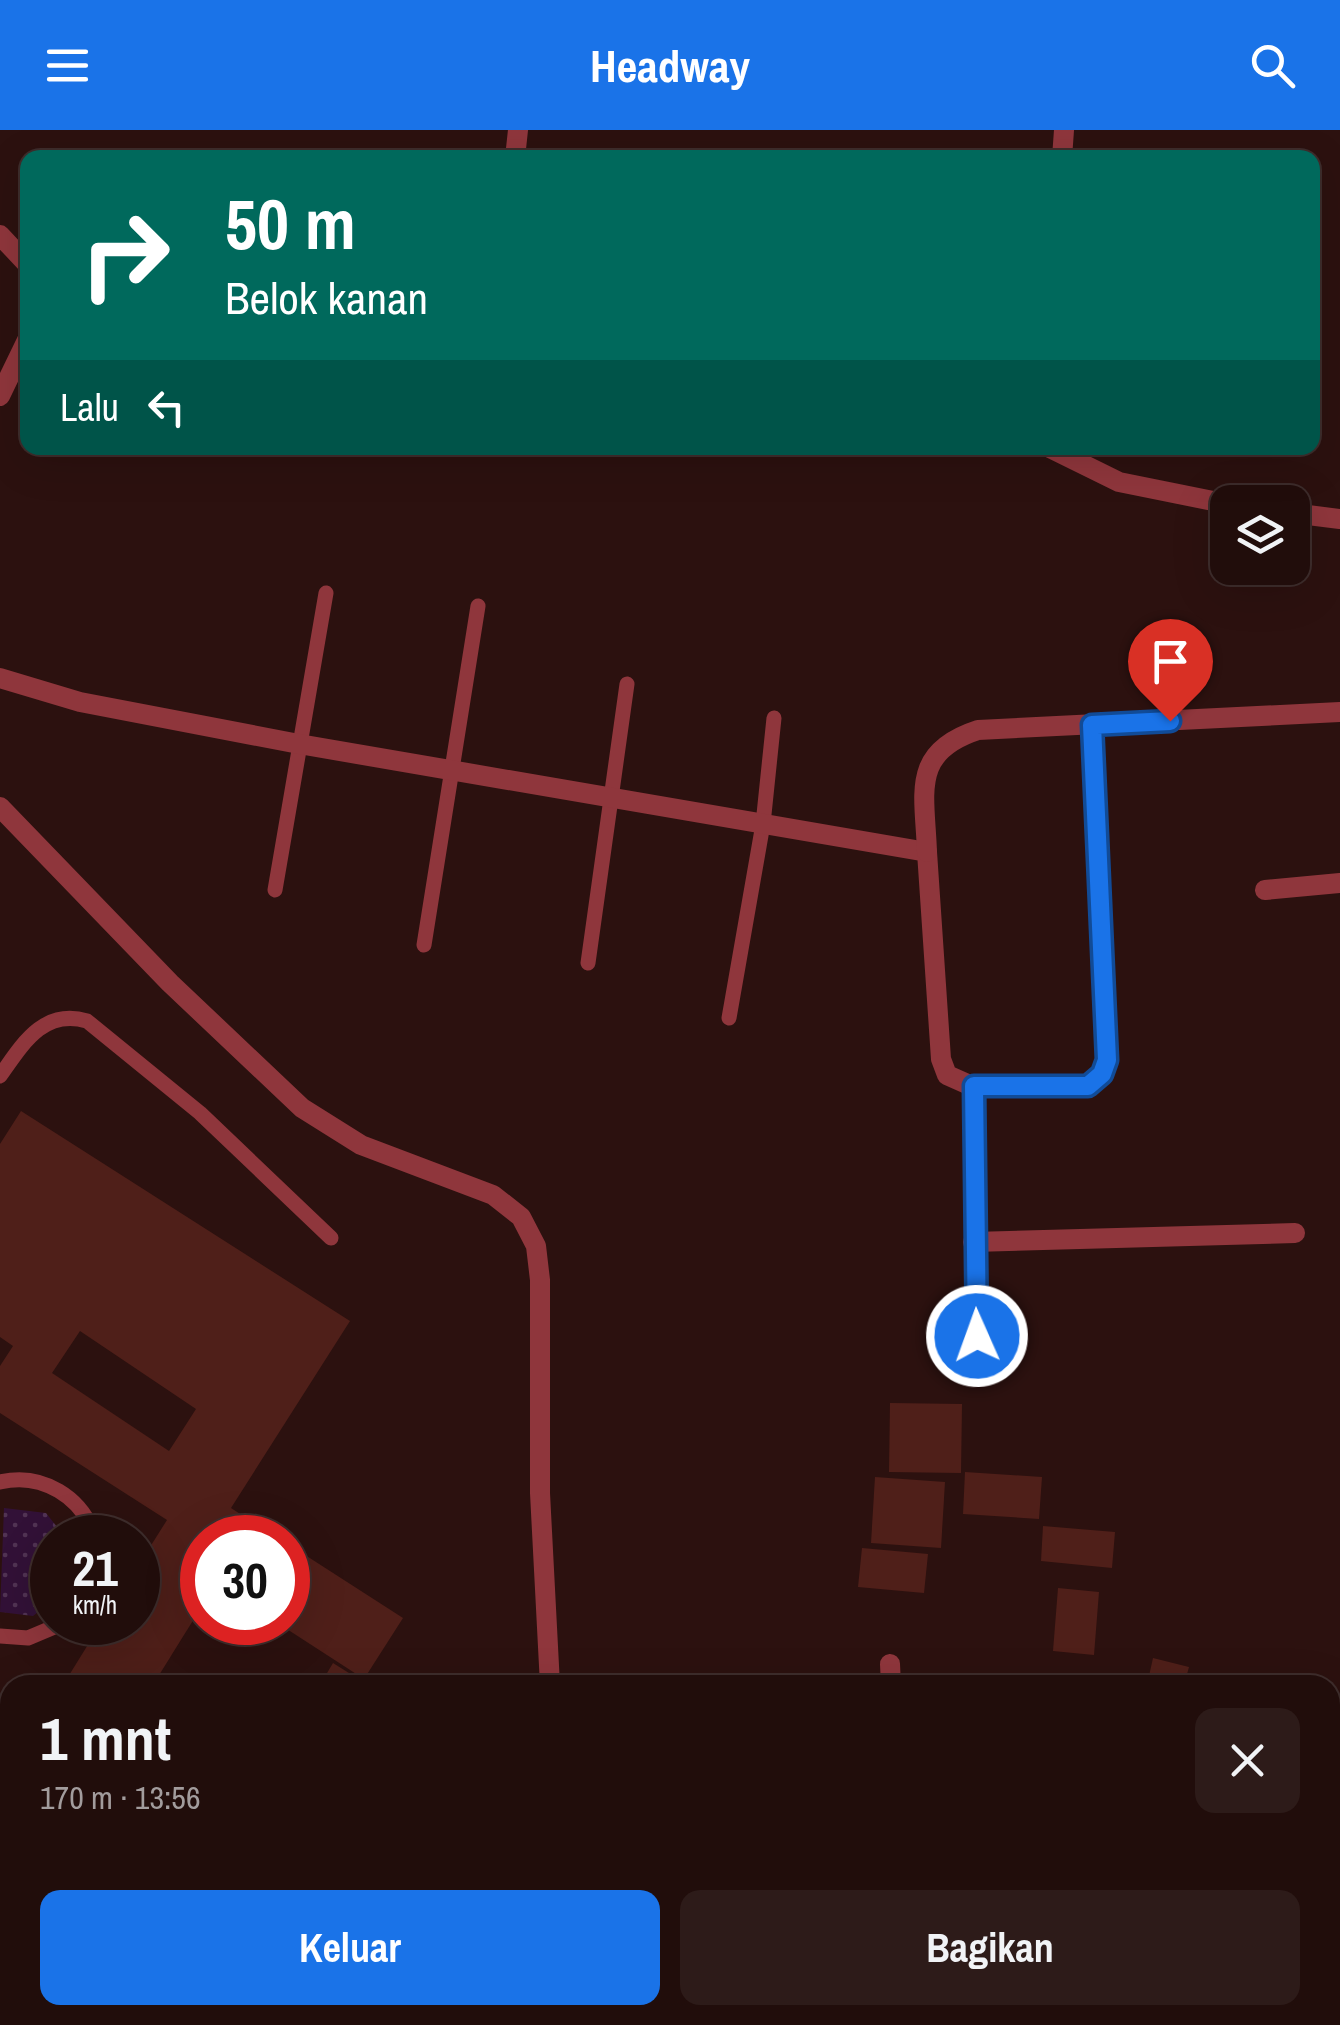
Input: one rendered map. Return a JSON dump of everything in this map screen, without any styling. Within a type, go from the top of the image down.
[{"type":"street","points":[[0,235],[20,257]]},
{"type":"street","points":[[0,396],[20,355]]},
{"type":"street","points":[[1064,455],[1119,482],[1210,500]]},
{"type":"street","points":[[1310,515],[1340,519]]},
{"type":"street","points":[[0,678],[80,702],[298,744],[927,852]]},
{"type":"street","points":[[1092,725],[1107,1060],[1102,1074],[1088,1086],[974,1086],[947,1074],[941,1059],[924,781],[931,756],[951,738],[978,730],[1340,712]]},
{"type":"street","points":[[0,808],[170,982],[302,1108],[362,1146],[494,1195],[521,1216],[536,1246],[540,1280],[540,1493],[549,1675]]},
{"type":"street","points":[[1265,890],[1340,882]]},
{"type":"street","points":[[974,1086],[977,1336]]},
{"type":"street","points":[[974,1242],[1295,1233]]},
{"type":"lane","points":[[275,890],[326,593]]},
{"type":"lane","points":[[424,945],[478,606]]},
{"type":"lane","points":[[588,963],[627,684]]},
{"type":"lane","points":[[729,1018],[763,824],[774,718]]},
{"type":"lane","points":[[0,1076],[38,1028],[70,1016],[86,1021],[200,1113],[331,1238]]},
{"type":"lane","points":[[0,1482],[31,1480],[55,1487],[76,1503],[83,1515]]},
{"type":"lane","points":[[0,1636],[30,1637]]},
{"type":"shaded area","points":[[4,1508],[46,1513],[30,1515],[30,1616],[0,1612]]},
{"type":"building","points":[[21,1111],[350,1321],[231,1508],[242,1515],[180,1515],[180,1641],[159,1675],[69,1675],[88,1645],[160,1645],[160,1531],[167,1520],[0,1413],[0,1366],[13,1346],[0,1337],[0,1144]],"holes":[[[80,1331],[196,1409],[169,1451],[52,1373]]]},
{"type":"building","points":[[890,1403],[962,1404],[961,1473],[889,1472]]},
{"type":"building","points":[[965,1472],[1042,1477],[1039,1519],[963,1514]]},
{"type":"building","points":[[875,1477],[945,1482],[941,1548],[871,1543]]},
{"type":"building","points":[[1043,1526],[1115,1532],[1112,1568],[1041,1561]]},
{"type":"building","points":[[862,1548],[928,1554],[924,1593],[858,1587]]},
{"type":"building","points":[[310,1558],[403,1618],[367,1675],[358,1675],[310,1644]]},
{"type":"building","points":[[1058,1588],[1099,1592],[1094,1655],[1053,1651]]},
{"type":"building","points":[[1153,1658],[1189,1667],[1187,1675],[1149,1675]]},
{"type":"building","points":[[333,1663],[352,1675],[326,1675]]},
{"type":"route","points":[[977,1336],[974,1086],[1088,1086],[1102,1074],[1107,1060],[1092,725],[1170,721]]}]
